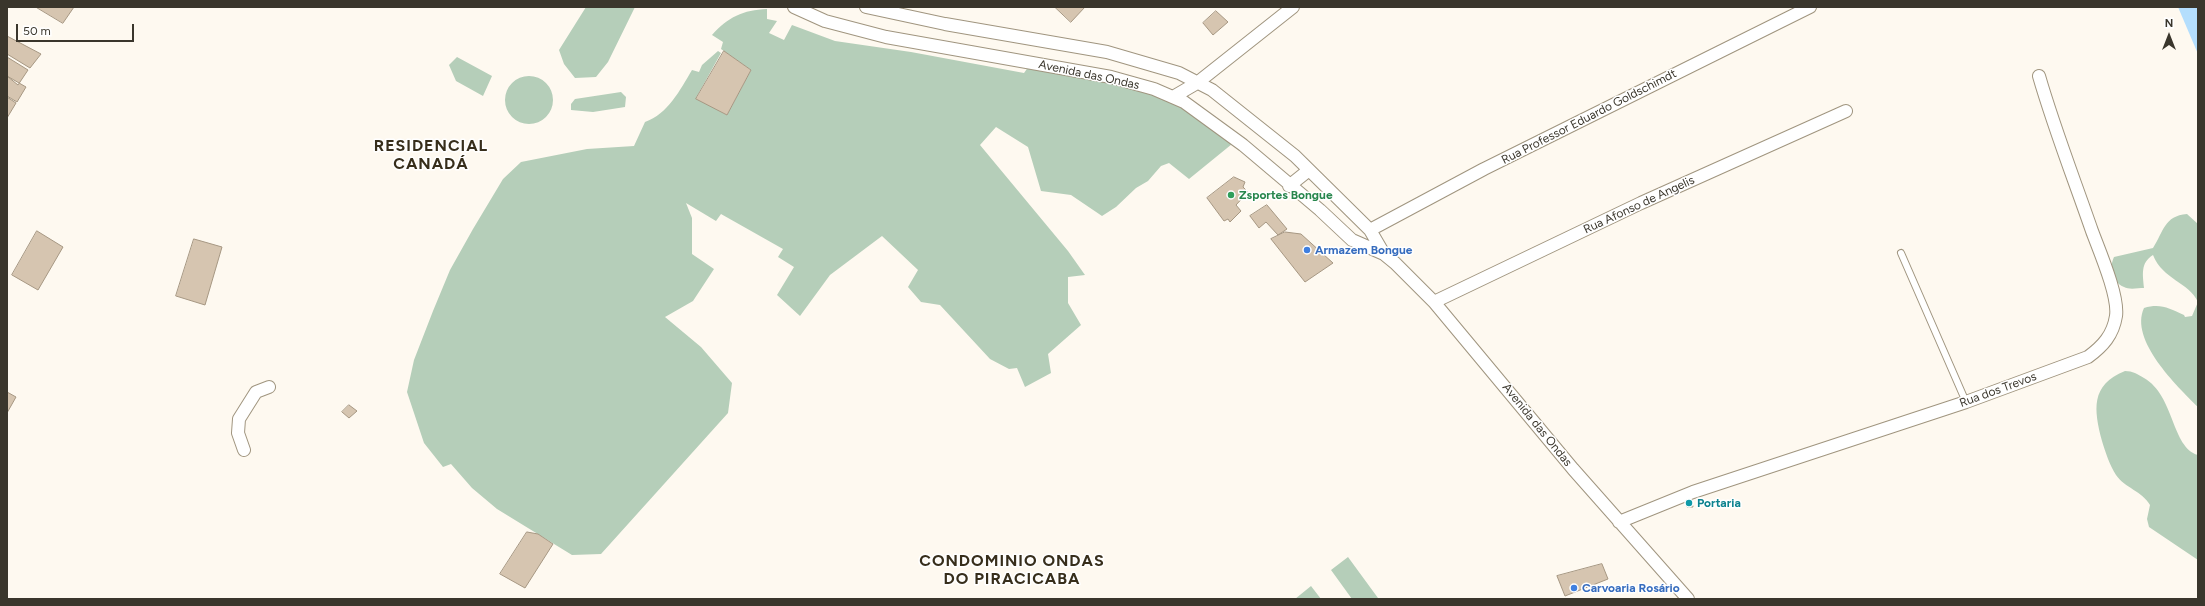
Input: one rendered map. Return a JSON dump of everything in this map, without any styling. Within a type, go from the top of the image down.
[{"type":"street","name":"Avenida das Ondas","points":[[794,7],[825,21],[886,36],[1111,77],[1154,89],[1184,102],[1216,124],[1289,186],[1313,204],[1352,240],[1384,254]]},
{"type":"street","name":"Avenida das Ondas","points":[[866,7],[945,24],[1107,52],[1179,73],[1212,90],[1253,121],[1295,156],[1370,230],[1384,254],[1434,302],[1619,522],[1688,599]]},
{"type":"street","points":[[1173,97],[1197,83],[1293,7]]},
{"type":"street","name":"Rua Professor Eduardo Goldschimdt","points":[[1370,230],[1484,169],[1810,7]]},
{"type":"street","name":"Rua dos Trevos","points":[[1619,522],[1693,492],[1966,402],[2088,357],[2110,337],[2116,314],[2110,281],[2048,108],[2039,76]]},
{"type":"street","name":"Rua Afonso de Angelis","points":[[1434,302],[1641,203],[1846,111]]},
{"type":"street","points":[[1289,186],[1309,170]]},
{"type":"street","points":[[1313,204],[1328,190]]},
{"type":"street","points":[[244,450],[238,433],[239,419],[256,392],[269,387]]},
{"type":"lane","points":[[1901,253],[1966,402]]},
{"type":"green space","points":[[586,7],[635,7],[608,62],[596,77],[575,78],[564,64],[559,50]]},
{"type":"green space","points":[[767,9],[767,19],[777,21],[769,33],[784,40],[792,25],[835,41],[911,52],[1024,73],[1029,66],[1144,92],[1180,107],[1213,129],[1232,144],[1189,179],[1169,163],[1161,166],[1148,181],[1136,188],[1116,207],[1102,216],[1071,195],[1041,191],[1028,147],[996,127],[980,145],[1068,251],[1085,275],[1068,277],[1068,303],[1081,325],[1048,354],[1051,373],[1025,387],[1017,368],[1009,369],[990,359],[940,305],[921,302],[908,287],[918,270],[882,236],[830,275],[800,316],[777,295],[794,267],[778,257],[783,249],[721,214],[716,221],[686,203],[692,218],[692,254],[714,269],[693,301],[665,317],[701,347],[732,383],[728,413],[601,554],[572,555],[497,509],[472,488],[451,464],[443,467],[424,443],[407,392],[414,360],[450,270],[503,179],[521,162],[587,149],[634,146],[645,122],[653,118],[667,107],[678,93],[692,70],[699,72],[702,65],[718,51],[721,53],[696,98],[727,115],[751,70],[721,49],[723,42],[712,35],[724,23],[736,16],[751,11]]},
{"type":"green space","points":[[457,57],[492,76],[483,96],[456,81],[449,65]]},
{"type":"green space","points":[[524,76],[534,76],[546,83],[553,95],[553,105],[546,117],[534,124],[524,124],[516,120],[509,113],[505,105],[505,95],[509,87],[516,80]]},
{"type":"green space","points":[[621,92],[626,97],[625,107],[593,112],[571,110],[571,104],[575,99]]},
{"type":"green space","points":[[2187,214],[2198,224],[2198,302],[2189,290],[2163,270],[2153,255],[2144,266],[2144,288],[2131,289],[2120,285],[2114,278],[2112,270],[2114,257],[2153,248],[2169,221],[2179,215]]},
{"type":"green space","points":[[2198,302],[2198,407],[2158,362],[2149,348],[2143,334],[2141,321],[2144,308],[2155,306],[2169,308],[2184,315],[2185,317],[2192,316]]},
{"type":"green space","points":[[2125,371],[2137,374],[2154,386],[2162,396],[2177,432],[2183,442],[2189,450],[2198,455],[2198,560],[2149,527],[2147,519],[2150,505],[2143,496],[2124,483],[2116,475],[2108,458],[2099,430],[2097,419],[2097,400],[2100,391],[2106,383]]},
{"type":"green space","points":[[1348,557],[1378,598],[1377,599],[1352,599],[1331,570]]},
{"type":"green space","points":[[1311,586],[1321,599],[1295,599]]},
{"type":"water","points":[[2178,7],[2198,7],[2198,54]]},
{"type":"building","points":[[36,7],[74,7],[63,23]]},
{"type":"building","points":[[1055,7],[1085,7],[1071,22]]},
{"type":"building","points":[[1216,11],[1228,22],[1213,35],[1203,23]]},
{"type":"building","points":[[7,36],[41,54],[30,68],[7,54]]},
{"type":"building","points":[[724,51],[751,70],[727,115],[696,99]]},
{"type":"building","points":[[7,57],[28,70],[18,85],[7,76]]},
{"type":"building","points":[[7,76],[26,87],[17,102],[7,96]]},
{"type":"building","points":[[7,97],[16,103],[7,118]]},
{"type":"building","points":[[1234,177],[1245,182],[1243,187],[1248,192],[1236,205],[1241,211],[1230,222],[1228,219],[1224,221],[1207,198]]},
{"type":"building","points":[[1267,205],[1287,229],[1278,235],[1266,222],[1259,228],[1250,216]]},
{"type":"building","points":[[37,231],[63,247],[38,290],[12,275]]},
{"type":"building","points":[[1285,232],[1301,234],[1333,263],[1305,282],[1271,239]]},
{"type":"building","points":[[194,239],[222,247],[205,305],[176,296]]},
{"type":"building","points":[[7,392],[16,397],[7,413]]},
{"type":"building","points":[[349,405],[357,411],[349,418],[342,412]]},
{"type":"building","name":"Portaria","points":[[1691,497],[1693,507],[1687,507],[1684,499]]},
{"type":"building","points":[[527,532],[538,534],[553,544],[525,588],[500,574]]},
{"type":"building","name":"Carvoaria Rosário","points":[[1602,564],[1608,579],[1565,596],[1557,576]]},
{"type":"place","name":"Zsportes Bongue","points":[[1231,195]]},
{"type":"place","name":"Armazem Bongue","points":[[1307,250]]},
{"type":"place","name":"Portaria","points":[[1689,503]]},
{"type":"place","name":"Carvoaria Rosário","points":[[1574,588]]},
{"type":"district","name":"RESIDENCIAL CANADÁ","points":[[431,155]]},
{"type":"district","name":"CONDOMINIO ONDAS DO PIRACICABA","points":[[1012,570]]}]
